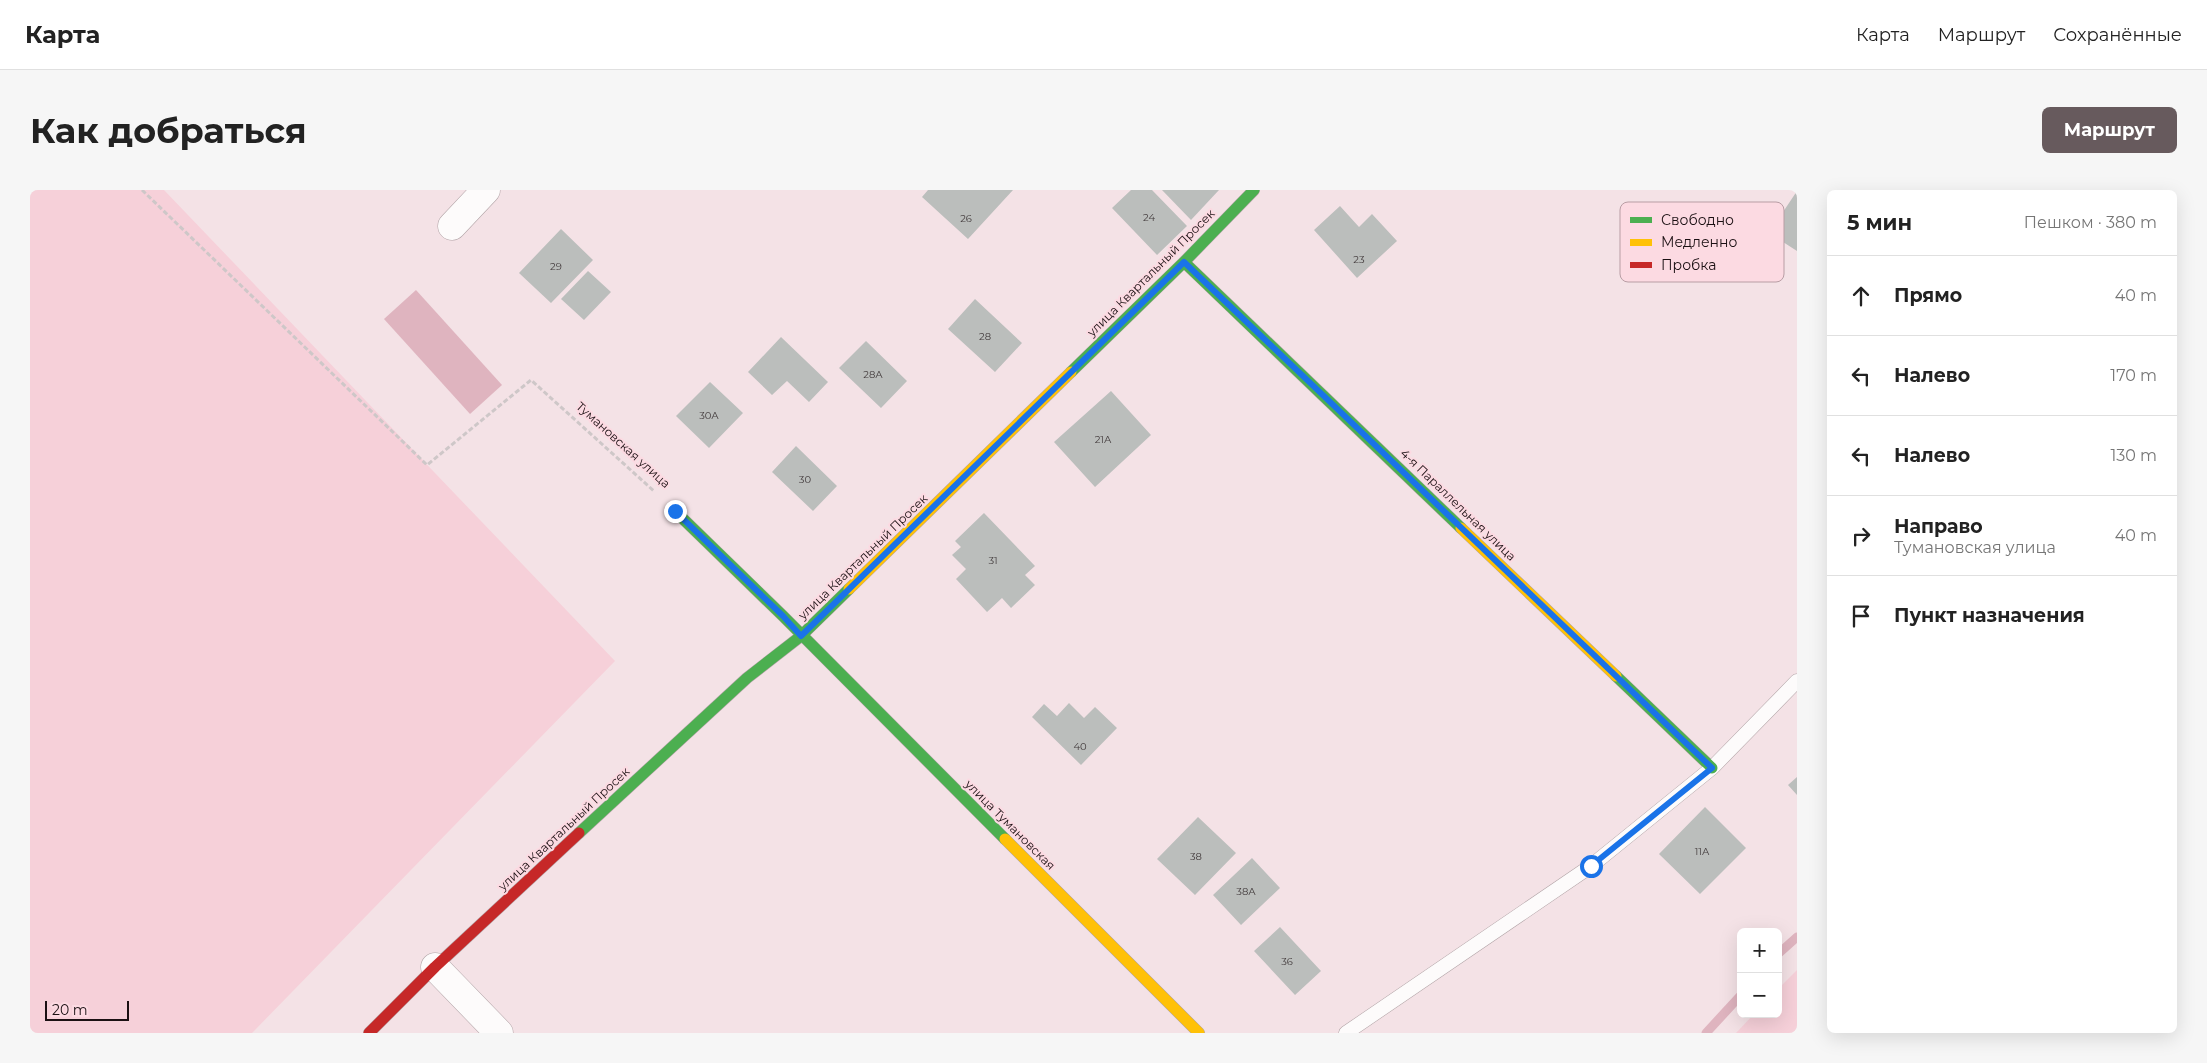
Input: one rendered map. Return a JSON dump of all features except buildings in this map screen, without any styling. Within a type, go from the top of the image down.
[{"type":"street","points":[[452,226],[486,190]]},
{"type":"street","name":"улица Квартальный Просек","points":[[369,1033],[434,968],[747,678],[801,636],[1184,262],[1254,190]]},
{"type":"street","name":"4-я Параллельная улица","points":[[1184,262],[1712,768]]},
{"type":"street","points":[[675,511],[783,616],[801,636]]},
{"type":"street","name":"улица Тумановская","points":[[801,636],[1199,1033]]},
{"type":"street","points":[[434,968],[499,1033]]},
{"type":"lane","points":[[1346,1033],[1591,866],[1712,768],[1797,681]]},
{"type":"path","name":"Тумановская улица","points":[[142,190],[427,465],[531,380],[675,511]]},
{"type":"shaded area","points":[[30,190],[164,190],[615,661],[252,1033],[30,1033]]},
{"type":"shaded area","points":[[416,290],[502,385],[470,414],[384,319]]},
{"type":"shaded area","points":[[1797,970],[1797,1033],[1736,1033],[1750,1018],[1782,1018],[1782,985]]},
{"type":"waterway","points":[[1782,950],[1797,937]]},
{"type":"waterway","points":[[1706,1033],[1737,999]]},
{"type":"traffic: fast","points":[[1071,372],[1184,262],[1254,190]]},
{"type":"traffic: fast","points":[[1184,262],[1461,528]]},
{"type":"traffic: fast","points":[[675,511],[783,616],[1005,839]]},
{"type":"traffic: fast","points":[[579,833],[747,678],[801,636],[849,589]]},
{"type":"traffic: fast","points":[[1616,676],[1712,768]]},
{"type":"traffic: slow","points":[[849,589],[1071,372]]},
{"type":"traffic: slow","points":[[1461,528],[1616,676]]},
{"type":"traffic: slow","points":[[1005,839],[1199,1033]]},
{"type":"traffic: jam","points":[[369,1033],[435,967],[579,833]]},
{"type":"route","points":[[675,511],[783,616],[801,636],[1184,262],[1712,768],[1591,866]]}]
